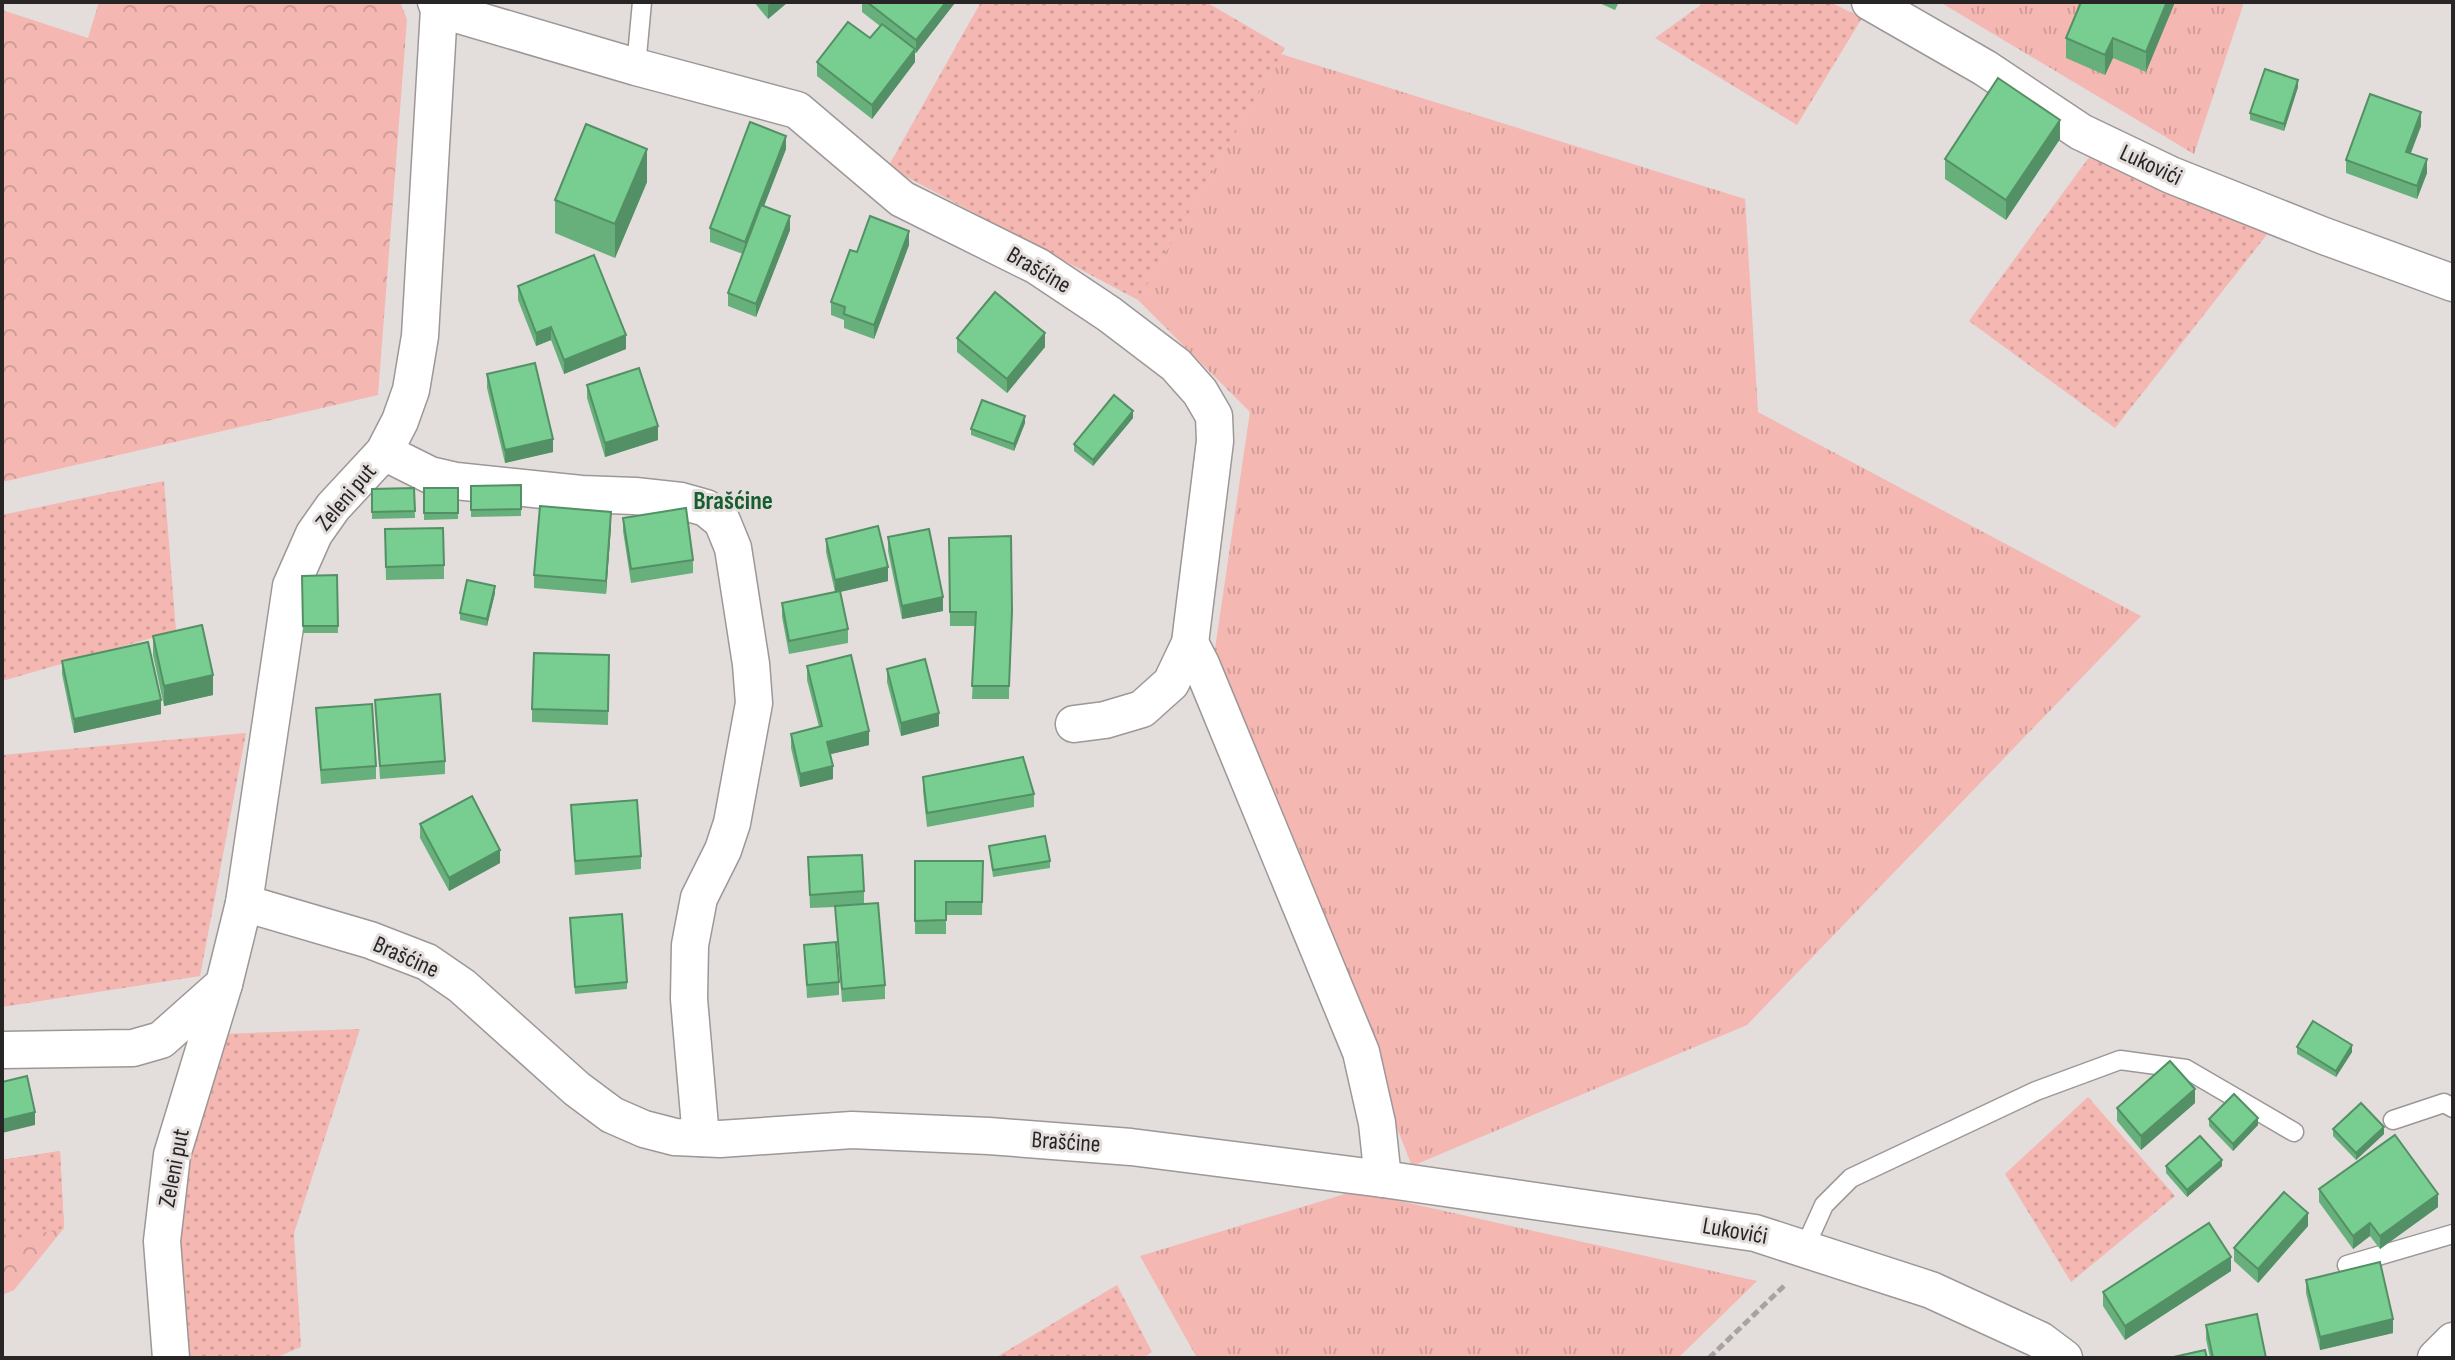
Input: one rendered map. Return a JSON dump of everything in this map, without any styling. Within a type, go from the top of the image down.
[{"type":"street","name":"Lukovići","points":[[1870,2],[1985,68],[2081,132],[2107,145],[2171,175],[2453,283]]},
{"type":"street","name":"Brašćine","points":[[438,6],[636,67],[797,110],[902,199],[1037,266],[1109,314],[1176,365],[1200,392],[1214,416],[1215,441],[1190,643],[1171,683],[1142,709],[1105,720],[1074,724]]},
{"type":"street","name":"Zeleni put","points":[[171,1358],[162,1241],[172,1155],[224,984],[244,903],[291,586],[314,534],[333,507],[384,452],[411,390],[420,336],[438,6]]},
{"type":"street","points":[[384,452],[430,475],[456,481],[681,501],[706,508],[722,521],[733,548],[754,703],[732,823],[723,850],[699,898],[690,945],[689,999],[701,1138]]},
{"type":"street","points":[[1190,643],[1361,1052],[1377,1123],[1383,1179]]},
{"type":"street","name":"Brašćine","points":[[244,903],[370,940],[427,962],[462,986],[577,1089],[612,1115],[644,1129],[675,1137],[720,1139],[852,1130],[989,1136],[1131,1147],[1383,1179]]},
{"type":"street","points":[[2,1050],[133,1048],[161,1040],[224,984]]},
{"type":"street","name":"Lukovići","points":[[1383,1179],[1755,1233],[1931,1290],[2040,1340],[2064,1358]]},
{"type":"street","points":[[2436,1358],[2453,1341]]},
{"type":"lane","points":[[636,67],[642,2]]},
{"type":"lane","points":[[1812,1250],[1824,1205],[1851,1178],[2036,1091],[2120,1060],[2186,1069],[2294,1132]]},
{"type":"lane","points":[[2393,1120],[2444,1103],[2453,1108]]},
{"type":"lane","points":[[2347,1265],[2453,1234]]},
{"type":"path","points":[[1709,1358],[1812,1250]]},
{"type":"green space","points":[[99,2],[400,2],[407,19],[378,395],[2,482],[2,10],[88,38]]},
{"type":"green space","points":[[981,2],[1206,2],[1285,48],[1138,300],[888,167]]},
{"type":"green space","points":[[1705,2],[1830,2],[1862,18],[1797,125],[1655,38]]},
{"type":"green space","points":[[1940,2],[2244,2],[2194,154]]},
{"type":"green space","points":[[1281,54],[1745,199],[1758,412],[2141,616],[1747,1025],[1412,1166],[1213,662],[1250,412],[1138,300]]},
{"type":"green space","points":[[2090,156],[2272,228],[2115,428],[1969,321]]},
{"type":"green space","points":[[164,481],[176,631],[2,681],[2,515]]},
{"type":"green space","points":[[246,733],[200,976],[2,1007],[2,755]]},
{"type":"green space","points":[[360,1029],[294,1233],[301,1347],[275,1358],[187,1358],[173,1215],[222,1034]]},
{"type":"green space","points":[[2088,1097],[2175,1196],[2071,1282],[2005,1174]]},
{"type":"green space","points":[[60,1151],[64,1228],[14,1290],[2,1295],[2,1160]]},
{"type":"green space","points":[[60,1151],[64,1228],[2,1242],[2,1160]]},
{"type":"green space","points":[[1355,1191],[1757,1281],[1678,1358],[1197,1358],[1140,1256]]},
{"type":"green space","points":[[1117,1285],[1152,1352],[1142,1358],[995,1358]]},
{"type":"building","points":[[867,2],[946,2],[916,40]]},
{"type":"building","points":[[2081,2],[2167,2],[2146,52],[2113,38],[2105,55],[2066,38]]},
{"type":"building","points":[[848,22],[870,38],[882,24],[915,49],[872,105],[817,62]]},
{"type":"building","points":[[2265,69],[2298,80],[2284,124],[2250,113]]},
{"type":"building","points":[[1998,78],[2060,120],[2006,200],[1945,159]]},
{"type":"building","points":[[2370,94],[2421,112],[2406,152],[2427,159],[2417,186],[2346,160]]},
{"type":"building","points":[[750,122],[786,136],[745,242],[710,228]]},
{"type":"building","points":[[586,124],[647,149],[615,224],[555,200]]},
{"type":"building","points":[[761,205],[790,216],[756,304],[728,293]]},
{"type":"building","points":[[870,216],[909,231],[874,325],[844,314],[845,307],[831,302],[850,250],[857,252]]},
{"type":"building","points":[[594,255],[626,335],[564,360],[551,327],[536,333],[518,286]]},
{"type":"building","points":[[995,292],[1045,333],[1007,379],[957,338]]},
{"type":"building","points":[[535,363],[553,439],[505,450],[487,374]]},
{"type":"building","points":[[639,368],[658,426],[605,443],[587,385]]},
{"type":"building","points":[[1114,395],[1133,411],[1093,460],[1074,444]]},
{"type":"building","points":[[982,400],[1025,416],[1014,444],[971,429]]},
{"type":"building","points":[[521,485],[521,509],[471,510],[471,486]]},
{"type":"building","points":[[414,488],[415,511],[372,512],[372,489]]},
{"type":"building","points":[[424,488],[458,488],[458,513],[424,513]]},
{"type":"building","points":[[540,506],[611,512],[606,581],[534,575]]},
{"type":"building","points":[[686,508],[693,560],[631,569],[623,518]]},
{"type":"building","points":[[878,526],[888,567],[835,580],[826,539]]},
{"type":"building","points":[[443,528],[444,565],[386,567],[385,529]]},
{"type":"building","points":[[929,529],[943,597],[902,606],[888,537]]},
{"type":"building","points":[[1011,536],[1009,686],[972,686],[976,612],[950,612],[949,538]]},
{"type":"building","points":[[337,575],[338,626],[303,626],[302,576]]},
{"type":"building","points":[[467,580],[495,586],[487,619],[460,613]]},
{"type":"building","points":[[840,591],[848,629],[789,641],[782,603]]},
{"type":"building","points":[[202,625],[213,675],[164,686],[153,636]]},
{"type":"building","points":[[148,642],[161,700],[74,719],[62,661]]},
{"type":"building","points":[[534,653],[609,655],[608,711],[532,709]]},
{"type":"building","points":[[851,655],[869,731],[827,742],[833,766],[800,774],[791,734],[822,726],[807,666]]},
{"type":"building","points":[[925,659],[939,713],[901,723],[887,669]]},
{"type":"building","points":[[440,694],[445,761],[380,766],[375,700]]},
{"type":"building","points":[[372,704],[376,766],[321,770],[316,708]]},
{"type":"building","points":[[1023,757],[1034,794],[927,813],[923,777]]},
{"type":"building","points":[[472,796],[500,850],[449,878],[420,824]]},
{"type":"building","points":[[637,800],[641,856],[575,861],[571,805]]},
{"type":"building","points":[[1045,836],[1050,861],[993,870],[989,846]]},
{"type":"building","points":[[862,855],[864,891],[810,895],[808,857]]},
{"type":"building","points":[[915,861],[983,861],[982,902],[946,902],[946,920],[915,921]]},
{"type":"building","points":[[878,903],[885,985],[842,989],[835,906]]},
{"type":"building","points":[[622,914],[627,982],[575,987],[570,918]]},
{"type":"building","points":[[836,942],[839,982],[807,985],[804,945]]},
{"type":"building","points":[[2313,1021],[2352,1045],[2336,1071],[2297,1047]]},
{"type":"building","points":[[2170,1061],[2195,1089],[2141,1136],[2117,1108]]},
{"type":"building","points":[[27,1076],[35,1112],[2,1120],[2,1082]]},
{"type":"building","points":[[2234,1094],[2258,1118],[2233,1144],[2209,1119]]},
{"type":"building","points":[[2361,1103],[2384,1127],[2356,1153],[2333,1129]]},
{"type":"building","points":[[2395,1135],[2438,1194],[2380,1236],[2370,1223],[2353,1236],[2319,1189]]},
{"type":"building","points":[[2200,1136],[2222,1160],[2187,1190],[2166,1166]]},
{"type":"building","points":[[2284,1192],[2308,1213],[2258,1269],[2234,1248]]},
{"type":"building","points":[[2209,1223],[2231,1257],[2125,1326],[2103,1292]]},
{"type":"building","points":[[2380,1262],[2393,1319],[2320,1337],[2306,1280]]},
{"type":"building","points":[[2257,1314],[2266,1358],[2213,1358],[2206,1325]]},
{"type":"building","points":[[2205,1350],[2207,1358],[2169,1358]]},
{"type":"district","name":"Brašćine","points":[[733,501]]}]
